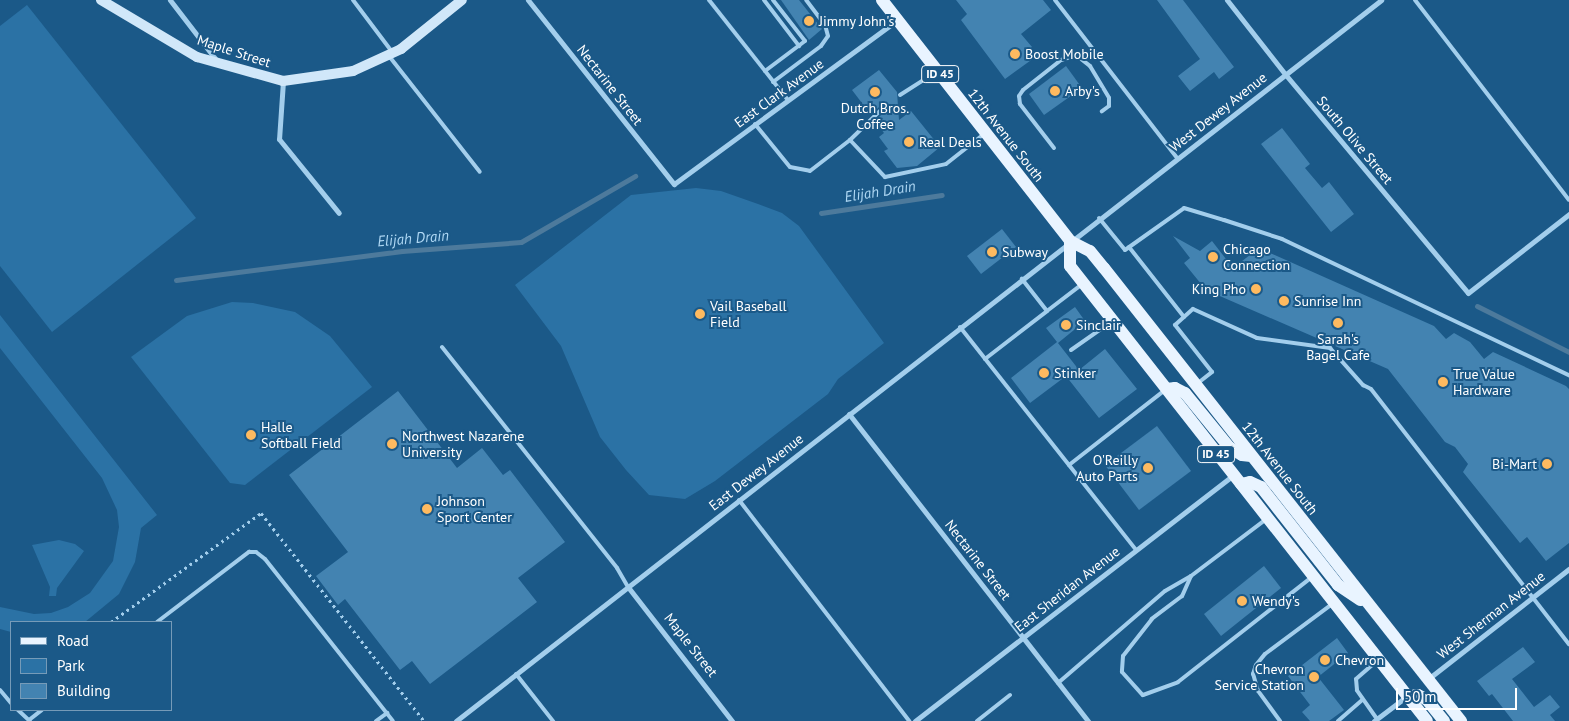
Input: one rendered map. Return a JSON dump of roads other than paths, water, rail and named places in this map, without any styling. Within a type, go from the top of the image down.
[{"type":"main road","name":"Maple Street","points":[[101,0],[198,57],[282,81]]},
{"type":"main road","points":[[282,81],[353,71],[390,54],[462,0]]},
{"type":"main road","name":"12th Avenue South","points":[[882,0],[1070,242],[1090,251],[1460,721]]},
{"type":"main road","name":"ID 45","points":[[1070,242],[1070,266],[1083,284],[1427,721]]},
{"type":"main road","points":[[1167,389],[1175,388],[1185,393],[1229,447],[1242,455],[1251,456]]},
{"type":"main road","points":[[1237,479],[1261,487],[1338,585],[1370,607]]},
{"type":"main road","points":[[1407,696],[1418,695],[1427,700],[1444,721]]},
{"type":"street","points":[[170,0],[218,62]]},
{"type":"street","name":"Nectarine Street","points":[[528,0],[674,184]]},
{"type":"street","name":"South Olive Street","points":[[1228,0],[1285,74],[1468,293],[1569,214]]},
{"type":"street","name":"West Dewey Avenue","points":[[1070,242],[1381,0]]},
{"type":"street","name":"East Clark Avenue","points":[[674,184],[897,20]]},
{"type":"street","points":[[282,81],[279,139],[339,213]]},
{"type":"street","name":"East Dewey Avenue","points":[[456,721],[1070,242]]},
{"type":"street","name":"Nectarine Street","points":[[849,414],[1088,721]]},
{"type":"street","name":"East Sheridan Avenue","points":[[915,721],[1136,550],[1237,479]]},
{"type":"street","name":"West Sherman Avenue","points":[[1428,679],[1569,569]]},
{"type":"street","name":"Maple Street","points":[[628,586],[732,721]]},
{"type":"street","points":[[1375,720],[1407,696]]},
{"type":"lane","points":[[353,0],[390,54],[480,172]]},
{"type":"lane","points":[[709,0],[788,100]]},
{"type":"lane","points":[[764,0],[799,46]]},
{"type":"lane","points":[[765,71],[805,41],[773,0]]},
{"type":"lane","points":[[773,82],[821,46],[828,36],[825,25],[806,0]]},
{"type":"lane","points":[[1055,0],[1178,158]]},
{"type":"lane","points":[[1415,0],[1569,200]]},
{"type":"lane","points":[[1054,148],[1020,104],[1019,96],[1022,90],[1068,56],[1084,58],[1109,98],[1109,106],[1102,111]]},
{"type":"lane","points":[[1090,66],[1100,58]]},
{"type":"lane","points":[[900,96],[938,72]]},
{"type":"lane","points":[[755,124],[790,167],[810,171],[850,140],[882,109]]},
{"type":"lane","points":[[850,140],[885,177],[946,164],[986,133]]},
{"type":"lane","points":[[1099,218],[1125,250],[1184,208],[1282,239],[1569,375]]},
{"type":"lane","points":[[1129,247],[1184,317]]},
{"type":"lane","points":[[1022,279],[1047,312]]},
{"type":"lane","points":[[985,359],[1083,284]]},
{"type":"lane","points":[[1196,384],[1212,372],[1175,325],[1193,309],[1257,338],[1330,348],[1363,385],[1371,389],[1534,596],[1569,644]]},
{"type":"lane","points":[[1071,350],[1113,320]]},
{"type":"lane","points":[[960,327],[1136,550]]},
{"type":"lane","points":[[442,347],[617,568],[628,586]]},
{"type":"lane","points":[[1069,466],[1167,389]]},
{"type":"lane","points":[[739,500],[910,721]]},
{"type":"lane","points":[[1058,683],[1165,591],[1191,576],[1267,519]]},
{"type":"lane","points":[[157,621],[249,552],[256,552],[265,559],[393,721]]},
{"type":"lane","points":[[1191,576],[1182,596],[1152,619],[1122,656],[1122,672],[1144,695],[1178,682],[1312,576]]},
{"type":"lane","points":[[1280,721],[1258,691],[1253,674],[1256,665],[1265,654],[1333,603]]},
{"type":"lane","points":[[1375,720],[1357,690],[1356,679],[1378,660]]},
{"type":"lane","points":[[516,674],[553,721]]},
{"type":"lane","points":[[0,690],[10,702]]},
{"type":"lane","points":[[977,721],[1010,695]]},
{"type":"lane","points":[[1338,721],[1362,700]]},
{"type":"lane","points":[[19,711],[29,720],[41,711]]},
{"type":"lane","points":[[376,721],[387,713]]},
{"type":"waterway","name":"Elijah Drain","points":[[176,280],[402,251],[521,242],[635,176]]},
{"type":"waterway","name":"Elijah Drain","points":[[821,213],[942,195]]},
{"type":"waterway","name":"Elijah Drain","points":[[1477,306],[1569,352]]},
{"type":"place","name":"Jimmy John's","points":[[809,21]]},
{"type":"place","name":"Boost Mobile","points":[[1015,54]]},
{"type":"place","name":"Arby's","points":[[1055,91]]},
{"type":"place","name":"Dutch Bros. Coffee","points":[[875,92]]},
{"type":"place","name":"Real Deals","points":[[909,142]]},
{"type":"place","name":"Subway","points":[[992,252]]},
{"type":"place","name":"Chicago Connection","points":[[1213,257]]},
{"type":"place","name":"King Pho","points":[[1256,289]]},
{"type":"place","name":"Sunrise Inn","points":[[1284,301]]},
{"type":"place","name":"Vail Baseball Field","points":[[700,314]]},
{"type":"place","name":"Sarah's Bagel Cafe","points":[[1338,323]]},
{"type":"place","name":"Sinclair","points":[[1066,325]]},
{"type":"place","name":"Stinker","points":[[1044,373]]},
{"type":"place","name":"True Value Hardware","points":[[1443,382]]},
{"type":"place","name":"Halle Softball Field","points":[[251,435]]},
{"type":"place","name":"Northwest Nazarene University","points":[[392,444]]},
{"type":"place","name":"Bi-Mart","points":[[1547,464]]},
{"type":"place","name":"O'Reilly Auto Parts","points":[[1148,468]]},
{"type":"place","name":"Johnson Sport Center","points":[[427,509]]},
{"type":"place","name":"Wendy's","points":[[1242,601]]},
{"type":"place","name":"Chevron","points":[[1325,660]]},
{"type":"place","name":"Chevron Service Station","points":[[1314,677]]}]
